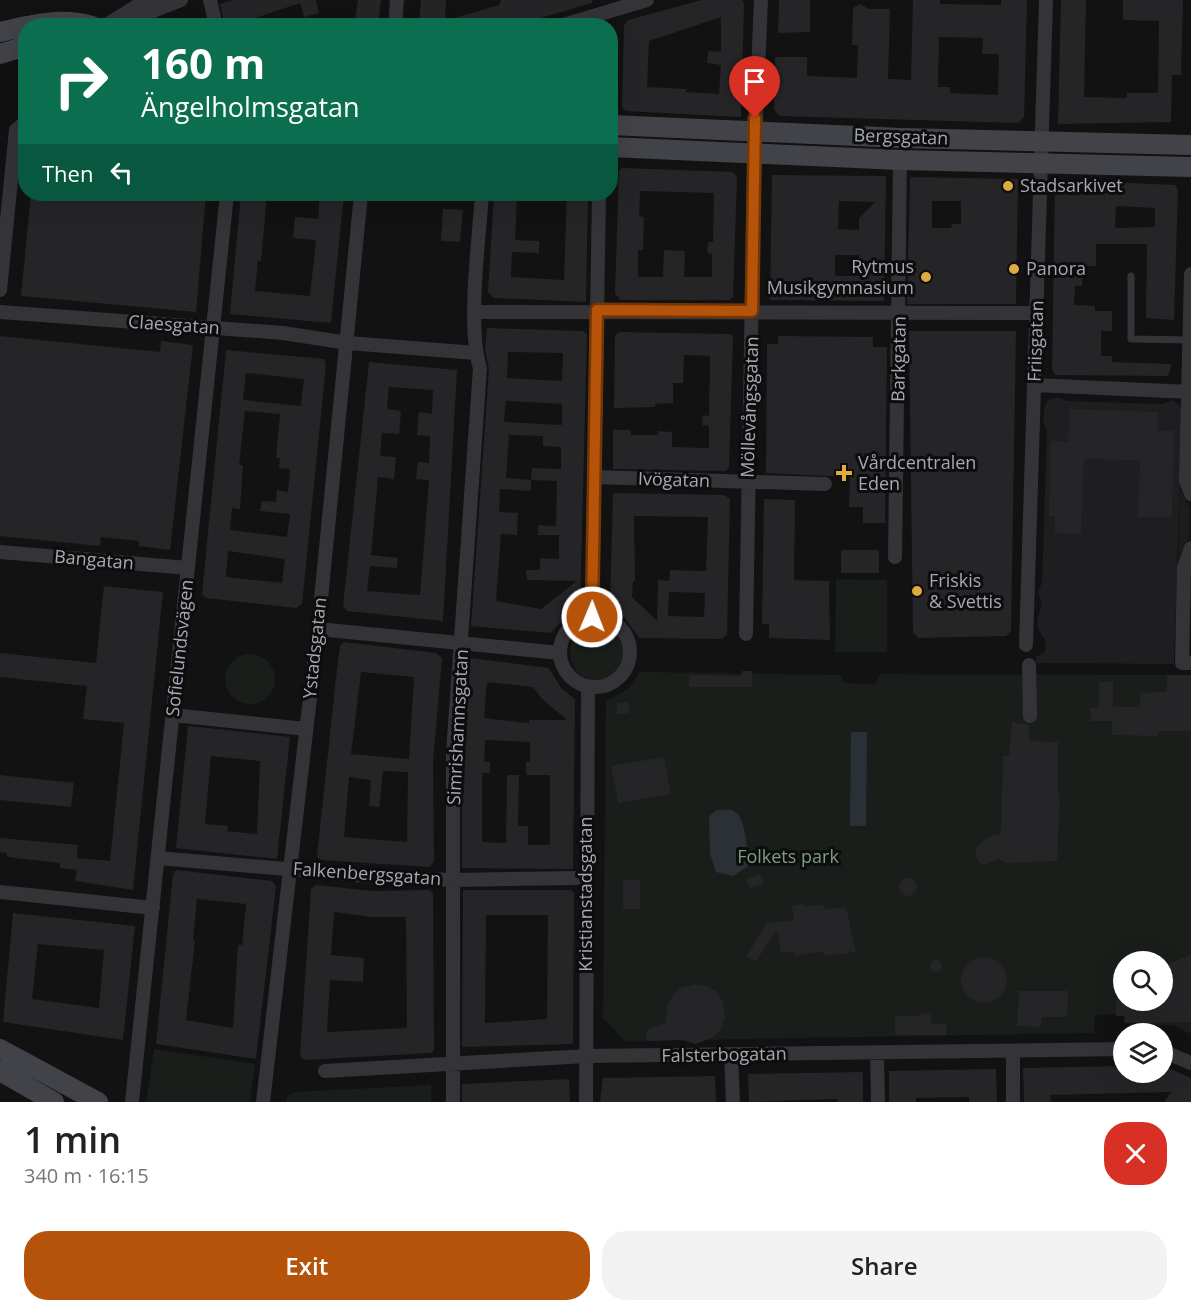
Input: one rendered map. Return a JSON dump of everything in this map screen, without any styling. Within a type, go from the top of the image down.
[{"type":"street","points":[[118,18],[137,6],[161,0]]},
{"type":"street","points":[[136,18],[181,0]]},
{"type":"street","points":[[210,0],[214,18]]},
{"type":"street","points":[[395,18],[397,0]]},
{"type":"street","points":[[587,18],[647,0]]},
{"type":"street","name":"Möllevångsgatan","points":[[746,634],[754,153],[760,0]]},
{"type":"street","name":"Friisgatan","points":[[1026,645],[1046,0]]},
{"type":"street","points":[[0,32],[18,28]]},
{"type":"street","points":[[0,54],[18,48]]},
{"type":"street","name":"Bergsgatan","points":[[618,125],[755,132],[1191,145]]},
{"type":"street","points":[[0,290],[16,130],[18,128]]},
{"type":"street","name":"Bergsgatan","points":[[618,147],[900,160],[1041,161],[1191,167]]},
{"type":"street","points":[[13,158],[18,155]]},
{"type":"street","name":"Barkgatan","points":[[895,557],[900,312],[900,160]]},
{"type":"street","name":"Sofielundsvägen","points":[[132,1102],[226,201]]},
{"type":"street","name":"Ystadsgatan","points":[[263,1102],[318,629],[360,201]]},
{"type":"street","name":"Simrishamnsgatan","points":[[453,1102],[455,1063],[453,753],[480,368],[476,353],[475,312],[482,201]]},
{"type":"street","points":[[592,617],[599,201]]},
{"type":"street","points":[[1191,274],[1190,392],[1186,481],[1191,494]]},
{"type":"street","points":[[475,312],[586,313],[597,310],[1036,313]]},
{"type":"street","name":"Claesgatan","points":[[0,312],[283,333],[348,343],[476,353]]},
{"type":"street","points":[[1034,385],[1190,392]]},
{"type":"street","name":"Ivögatan","points":[[594,477],[825,484]]},
{"type":"street","points":[[1186,663],[1184,567],[1191,548]]},
{"type":"street","name":"Bangatan","points":[[0,552],[188,568]]},
{"type":"street","points":[[592,617],[608,619],[622,628],[631,652],[627,667],[618,680],[604,686],[588,687],[568,675],[560,652],[561,642],[569,628],[583,619],[592,617]]},
{"type":"street","points":[[318,629],[560,652]]},
{"type":"street","points":[[1029,665],[1030,716]]},
{"type":"street","name":"Kristianstadsgatan","points":[[586,1102],[588,687]]},
{"type":"street","points":[[173,715],[306,729]]},
{"type":"street","name":"Falkenbergsgatan","points":[[159,858],[380,877],[453,880],[577,878]]},
{"type":"street","points":[[0,892],[153,908]]},
{"type":"street","points":[[0,1049],[98,1102]]},
{"type":"street","name":"Falsterbogatan","points":[[325,1071],[586,1056],[1113,1049]]},
{"type":"street","points":[[1012,1051],[1013,1102]]},
{"type":"street","points":[[731,1054],[733,1102]]},
{"type":"street","points":[[877,1054],[878,1102]]},
{"type":"street","points":[[1173,1056],[1191,1063]]},
{"type":"street","points":[[0,1071],[54,1102]]},
{"type":"lane","points":[[1131,276],[1131,339],[1190,340]]},
{"type":"shaded area","points":[[1058,397],[1067,401],[1163,404],[1172,400],[1179,404],[1182,412],[1174,664],[1036,663],[1036,656],[1043,654],[1046,649],[1037,620],[1042,604],[1038,591],[1042,583],[1047,431],[1043,422],[1044,408],[1048,400]]},
{"type":"shaded area","points":[[851,732],[867,732],[866,826],[850,826]]},
{"type":"shaded area","points":[[717,810],[732,810],[737,813],[743,826],[748,866],[733,876],[716,872],[710,854],[709,816]]},
{"type":"green space","points":[[1180,489],[1190,508],[1189,538],[1178,559]]},
{"type":"green space","points":[[836,579],[887,580],[887,652],[835,652]]},
{"type":"green space","points":[[598,625],[613,630],[621,638],[626,653],[621,668],[613,676],[598,681],[583,676],[575,668],[570,653],[575,638],[583,630]]},
{"type":"green space","points":[[255,654],[268,661],[274,669],[274,689],[268,697],[260,703],[245,704],[232,697],[226,689],[225,674],[232,661],[240,655]]},
{"type":"green space","name":"Folkets park","points":[[640,672],[840,675],[845,683],[875,684],[880,674],[1191,675],[1191,1034],[1173,1026],[1173,1023],[1125,1023],[1124,1016],[1116,1014],[1095,1015],[1094,1033],[625,1041],[603,1018],[606,701],[628,689]]},
{"type":"green space","points":[[154,1049],[255,1064],[250,1102],[146,1102]]},
{"type":"green space","points":[[431,1085],[431,1102],[286,1102],[287,1097],[294,1092]]},
{"type":"building","points":[[233,0],[316,0],[319,13],[304,17],[300,3],[256,18],[223,18],[220,4]]},
{"type":"building","points":[[358,0],[381,0],[379,18],[355,18]]},
{"type":"building","points":[[421,0],[446,0],[445,18],[420,18]]},
{"type":"building","points":[[501,0],[592,0],[592,3],[540,18],[455,18],[499,5]]},
{"type":"building","points":[[702,0],[742,0],[744,4],[741,117],[626,111],[622,108],[624,25],[628,20]],"holes":[[[721,17],[721,52],[708,51],[707,63],[721,65],[719,94],[647,87],[649,41]]]},
{"type":"building","points":[[779,0],[810,0],[810,32],[778,33]]},
{"type":"building","points":[[913,0],[940,0],[940,4],[1001,5],[1001,0],[1027,0],[1024,117],[1018,123],[779,116],[774,109],[775,57],[807,57],[807,76],[857,78],[858,45],[852,45],[853,8],[860,4],[869,9],[890,9],[888,79],[911,80]],"holes":[[[939,37],[983,38],[982,54],[999,54],[998,95],[950,93],[950,87],[938,87]]]},
{"type":"building","points":[[1061,0],[1086,0],[1084,97],[1127,98],[1127,93],[1158,93],[1159,21],[1123,20],[1123,0],[1183,0],[1181,75],[1172,75],[1171,122],[1058,124]]},
{"type":"building","points":[[622,168],[733,172],[737,177],[733,297],[729,300],[620,300],[615,293],[619,171]],"holes":[[[640,191],[714,193],[713,242],[708,242],[707,253],[712,254],[712,277],[684,277],[685,251],[664,250],[663,277],[638,277],[638,250],[643,250],[644,217],[639,216]]]},
{"type":"building","points":[[772,175],[886,176],[884,301],[770,300]],"holes":[[[839,201],[875,202],[859,218],[859,230],[838,229]],[[835,255],[859,255],[859,276],[835,276]]]},
{"type":"building","points":[[910,177],[1018,179],[1016,304],[907,304]],"holes":[[[932,201],[961,201],[961,224],[952,224],[951,228],[932,228]]]},
{"type":"building","points":[[1058,180],[1175,185],[1178,190],[1174,320],[1146,318],[1147,244],[1096,244],[1096,266],[1084,266],[1082,286],[1075,286],[1074,305],[1095,306],[1095,311],[1112,311],[1112,331],[1101,331],[1101,356],[1112,356],[1112,362],[1172,364],[1168,376],[1055,375],[1052,370],[1055,183]],"holes":[[[1116,206],[1155,208],[1155,227],[1115,228]]]},
{"type":"building","points":[[30,201],[205,201],[196,312],[21,296]]},
{"type":"building","points":[[240,201],[266,201],[261,261],[258,261],[255,291],[310,296],[316,240],[293,238],[295,217],[318,219],[319,201],[343,201],[331,323],[230,314]]},
{"type":"building","points":[[494,201],[517,201],[515,240],[539,241],[539,253],[512,252],[511,277],[564,280],[567,201],[588,201],[586,302],[494,298],[488,292]]},
{"type":"building","points":[[443,209],[463,210],[460,242],[441,241]]},
{"type":"building","points":[[487,328],[583,331],[587,334],[580,608],[565,618],[550,633],[471,626],[489,369],[485,350]],"holes":[[[508,352],[563,353],[562,381],[507,378]],[[506,401],[562,404],[562,425],[504,422]],[[509,435],[543,436],[543,446],[561,447],[561,469],[532,468],[531,480],[506,478]],[[531,480],[557,481],[556,526],[538,525],[538,535],[559,535],[559,559],[540,558],[540,570],[526,570],[527,580],[577,581],[541,609],[496,601],[501,534],[517,535],[518,513],[499,512],[500,489],[531,491]]]},
{"type":"building","points":[[909,331],[1016,331],[1011,631],[1006,636],[918,638],[913,632]]},
{"type":"building","points":[[619,332],[729,334],[733,336],[729,467],[726,471],[613,469],[613,430],[631,430],[631,435],[658,435],[658,431],[672,432],[672,447],[709,448],[709,426],[702,425],[703,415],[709,416],[710,356],[684,355],[683,383],[673,383],[673,403],[655,404],[655,407],[614,408],[615,336]]},
{"type":"building","points":[[0,336],[160,352],[161,341],[193,345],[170,550],[139,546],[139,541],[101,537],[100,546],[0,536]]},
{"type":"building","points":[[778,336],[873,337],[873,347],[887,347],[885,523],[863,523],[863,507],[849,507],[850,477],[766,473],[767,344],[778,344]]},
{"type":"building","points":[[226,350],[324,359],[326,364],[302,604],[296,608],[206,598],[202,594]],"holes":[[[246,373],[304,379],[301,406],[243,400]],[[245,411],[280,414],[276,458],[280,458],[279,468],[290,469],[288,492],[277,490],[276,502],[262,501],[260,511],[290,514],[287,537],[230,530],[232,508],[240,509],[243,465],[239,465]],[[228,551],[285,559],[282,583],[226,577]]]},
{"type":"building","points":[[369,362],[457,370],[443,621],[347,611],[343,606]],"holes":[[[389,387],[433,390],[432,414],[419,412],[417,435],[430,436],[429,463],[418,462],[416,479],[429,480],[420,595],[367,591],[370,566],[397,568],[398,558],[371,555],[378,477],[394,479],[396,457],[380,456],[382,433],[399,434],[401,411],[387,409]]]},
{"type":"building","points":[[1070,409],[1158,412],[1157,431],[1174,431],[1172,517],[1138,517],[1140,460],[1084,459],[1081,534],[1055,533],[1055,516],[1049,516],[1051,441],[1068,442]]},
{"type":"building","points":[[613,493],[724,495],[730,499],[727,634],[722,639],[639,638],[624,617],[610,608]],"holes":[[[634,516],[708,517],[706,571],[670,570],[669,581],[658,580],[657,621],[632,597],[633,581],[635,581]],[[669,592],[705,593],[704,617],[668,616]]]},
{"type":"building","points":[[764,499],[795,500],[794,580],[829,581],[830,640],[769,638],[769,624],[762,624]]},
{"type":"building","points":[[841,550],[879,550],[879,573],[841,573]]},
{"type":"building","points":[[104,586],[163,592],[133,890],[75,881],[77,870],[60,868],[60,863],[7,857],[7,853],[0,852],[0,838],[78,845],[77,858],[110,861],[124,723],[83,719],[87,686],[0,677],[0,653],[96,663]]},
{"type":"building","points":[[344,642],[436,653],[442,658],[433,761],[434,862],[429,867],[320,860],[317,856],[340,646]],"holes":[[[361,672],[414,677],[409,759],[351,754]],[[383,771],[408,772],[407,842],[344,837],[349,777],[371,780],[369,806],[379,807]]]},
{"type":"building","points":[[470,658],[549,668],[561,688],[575,699],[573,869],[462,868],[462,753]],"holes":[[[487,682],[533,687],[541,698],[567,720],[529,720],[529,723],[484,718]],[[485,740],[530,742],[530,762],[526,762],[526,775],[550,775],[550,845],[528,845],[528,826],[518,826],[519,775],[507,775],[506,843],[482,842],[482,773],[490,773],[490,762],[484,762]]]},
{"type":"building","points":[[742,671],[752,671],[752,687],[689,687],[689,675],[742,676]]},
{"type":"building","points":[[1167,675],[1191,675],[1191,731],[1158,731],[1158,736],[1112,735],[1112,721],[1091,721],[1090,708],[1099,707],[1099,682],[1113,682],[1113,707],[1140,707],[1140,693],[1167,692]]},
{"type":"building","points":[[629,702],[629,713],[617,714],[617,703]]},
{"type":"building","points":[[1012,722],[1029,725],[1029,741],[1058,742],[1058,794],[1060,794],[1057,861],[1005,863],[998,858],[986,865],[980,863],[976,857],[976,848],[980,843],[991,836],[1001,834],[1003,756],[1009,756]]},
{"type":"building","points":[[188,726],[290,737],[277,859],[176,848]],"holes":[[[211,756],[260,761],[257,834],[227,831],[228,826],[205,824]]]},
{"type":"building","points":[[664,757],[671,794],[618,803],[611,766]]},
{"type":"building","points":[[0,775],[74,783],[71,807],[0,800]]},
{"type":"building","points":[[177,870],[272,881],[276,886],[256,1059],[156,1044],[173,874]],"holes":[[[197,899],[246,904],[242,945],[238,945],[233,1028],[186,1020],[195,941],[193,940]]]},
{"type":"building","points":[[760,874],[764,884],[749,888],[746,879]]},
{"type":"building","points":[[908,878],[914,881],[917,887],[914,893],[908,896],[902,893],[899,887],[902,881]]},
{"type":"building","points":[[623,880],[640,880],[640,909],[623,909]]},
{"type":"building","points":[[316,885],[373,891],[430,890],[433,894],[434,1050],[431,1053],[304,1060],[300,1056],[311,889]],"holes":[[[334,912],[372,917],[406,917],[407,1028],[327,1032],[330,980],[363,982],[364,958],[331,955]]]},
{"type":"building","points":[[463,890],[571,890],[574,893],[573,1044],[462,1047]],"holes":[[[486,915],[548,915],[547,1019],[485,1023]]]},
{"type":"building","points":[[804,904],[805,906],[824,905],[825,909],[846,907],[856,952],[825,956],[824,951],[795,956],[794,951],[781,953],[777,930],[756,961],[746,957],[767,923],[794,920],[792,906]]},
{"type":"building","points":[[13,913],[135,926],[123,1040],[3,1022]],"holes":[[[38,944],[104,950],[99,1008],[32,999]]]},
{"type":"building","points":[[1191,955],[1191,1022],[1125,1023],[1124,1016],[1116,1016],[1116,1011],[1173,1011],[1173,962]]},
{"type":"building","points":[[984,957],[1000,964],[1007,980],[1000,996],[984,1003],[968,996],[961,980],[968,964]]},
{"type":"building","points":[[938,960],[941,961],[941,971],[934,972],[931,971],[930,964],[931,961]]},
{"type":"building","points":[[696,984],[707,986],[717,992],[723,1002],[725,1017],[721,1029],[714,1037],[696,1044],[682,1040],[647,1041],[646,1033],[650,1028],[666,1023],[667,1005],[673,995],[680,988]]},
{"type":"building","points":[[1019,991],[1068,991],[1067,1017],[1042,1017],[1041,1027],[1017,1026]]},
{"type":"building","points":[[921,1013],[931,1013],[931,1024],[947,1024],[946,1035],[895,1035],[895,1016],[921,1016]]},
{"type":"building","points":[[1113,1066],[1113,1083],[1173,1083],[1173,1070],[1191,1078],[1191,1102],[1164,1102],[1171,1092],[1050,1095],[1051,1102],[1024,1102],[1023,1068]]},
{"type":"building","points":[[996,1069],[997,1102],[969,1102],[969,1097],[916,1098],[916,1102],[889,1102],[889,1071]]},
{"type":"building","points":[[863,1072],[863,1102],[838,1102],[837,1099],[749,1102],[748,1074]]},
{"type":"building","points":[[715,1076],[716,1102],[600,1102],[603,1078]]},
{"type":"building","points":[[569,1079],[570,1102],[462,1102],[462,1084]]},
{"type":"place","name":"Stadsarkivet","points":[[1008,186]]},
{"type":"place","name":"Panora","points":[[1014,269]]},
{"type":"place","name":"Rytmus Musikgymnasium","points":[[926,277]]},
{"type":"place","name":"Vårdcentralen Eden","points":[[844,473]]},
{"type":"place","name":"Friskis & Svettis","points":[[917,591]]},
{"type":"route","points":[[592,617],[597,310],[752,311],[755,118]]}]
